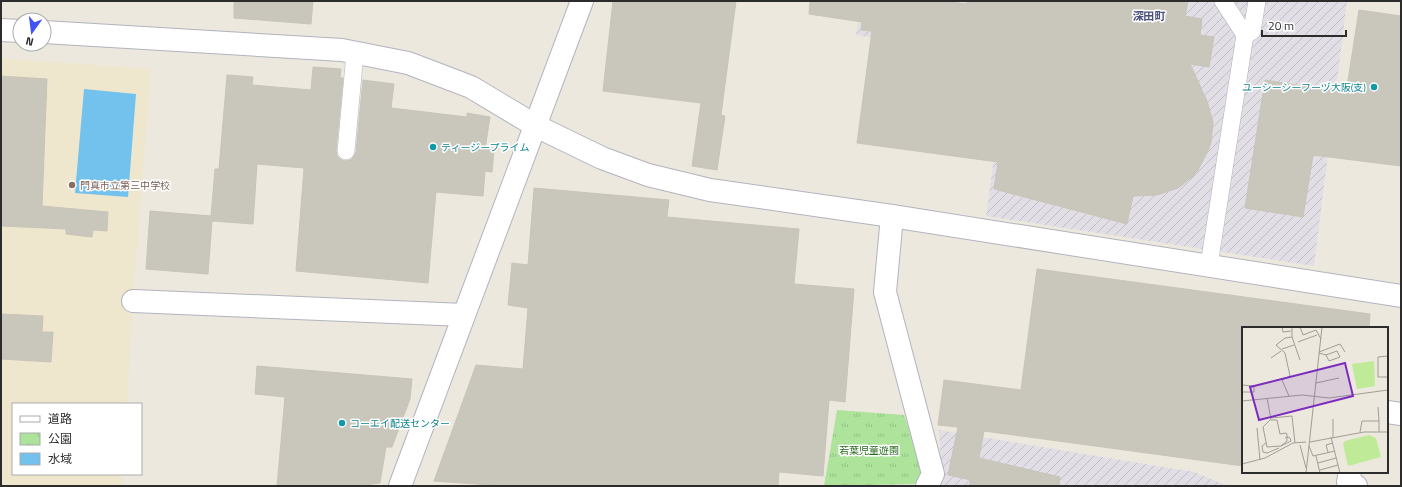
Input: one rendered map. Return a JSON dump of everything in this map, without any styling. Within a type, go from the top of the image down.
[{"type":"street","points":[[400,486],[582,1]]},
{"type":"street","points":[[1,30],[12,31]]},
{"type":"street","points":[[52,32],[342,50],[408,63],[471,87],[536,126],[602,158],[648,175],[710,190],[892,216],[1401,296]]},
{"type":"street","points":[[892,216],[885,292],[933,474],[927,486]]},
{"type":"street","points":[[133,301],[464,315]]},
{"type":"street","points":[[1388,412],[1401,414]]},
{"type":"street","points":[[1350,473],[1348,482],[1356,486]]},
{"type":"lane","points":[[1209,265],[1245,35],[1224,1]]},
{"type":"lane","points":[[1245,35],[1252,32],[1257,1]]},
{"type":"lane","points":[[346,151],[355,53]]},
{"type":"shaded area","points":[[862,1],[1347,1],[1314,266],[986,216],[1007,63],[856,35]]},
{"type":"shaded area","name":"門真市立第三中学校","points":[[1,58],[151,69],[133,301],[127,403],[12,403],[12,475],[123,475],[123,486],[1,486]]},
{"type":"shaded area","points":[[939,430],[1194,472],[1228,486],[942,486]]},
{"type":"green space","name":"若葉児童遊園","points":[[837,410],[904,415],[923,470],[915,484],[824,486]]},
{"type":"water","points":[[84,89],[136,94],[128,197],[75,193]]},
{"type":"building","points":[[234,1],[313,1],[311,24],[234,18]]},
{"type":"building","points":[[613,1],[736,1],[721,115],[725,116],[717,170],[692,166],[701,103],[603,91]]},
{"type":"building","points":[[810,1],[939,1],[967,4],[967,1],[1188,1],[1185,16],[1202,19],[1200,35],[1214,37],[1209,67],[1190,64],[1207,101],[1213,122],[1211,142],[1208,151],[1198,170],[1178,188],[1157,195],[1133,196],[1127,224],[994,189],[998,162],[857,143],[872,31],[861,30],[862,22],[809,14]]},
{"type":"building","points":[[1359,10],[1401,16],[1401,166],[1313,155],[1303,217],[1245,208],[1265,80],[1346,93]]},
{"type":"building","points":[[313,67],[341,69],[340,78],[343,78],[336,150],[337,156],[345,161],[351,160],[356,152],[363,80],[394,84],[391,108],[467,117],[467,113],[490,117],[485,149],[494,150],[492,172],[485,171],[483,196],[436,192],[428,283],[296,271],[304,168],[257,164],[253,224],[212,221],[208,274],[146,269],[150,211],[211,216],[215,169],[219,169],[227,75],[253,77],[252,85],[311,90]]},
{"type":"building","points":[[1,76],[47,79],[42,206],[108,212],[107,231],[93,230],[92,237],[66,234],[66,229],[1,226]]},
{"type":"building","points":[[534,188],[669,200],[667,217],[799,229],[794,284],[854,289],[845,402],[829,400],[823,476],[779,472],[778,486],[504,486],[434,481],[476,365],[523,369],[528,308],[508,305],[512,263],[528,265]]},
{"type":"building","points":[[1037,269],[1370,314],[1369,327],[1242,327],[1242,466],[984,431],[979,458],[1060,477],[1059,486],[969,486],[971,480],[948,475],[958,427],[938,425],[944,380],[1021,390]]},
{"type":"building","points":[[1,314],[43,316],[42,332],[53,332],[51,362],[1,359]]},
{"type":"building","name":"コーエイ配送センター","points":[[257,366],[412,379],[410,399],[392,447],[386,447],[380,483],[359,486],[277,486],[285,397],[255,394]]},
{"type":"place","name":"ユーシーシーフーヅ大阪(支)","points":[[1374,87]]},
{"type":"place","name":"ティージープライム","points":[[433,147]]},
{"type":"place","name":"門真市立第三中学校","points":[[72,185]]},
{"type":"place","name":"コーエイ配送センター","points":[[342,423]]},
{"type":"district","name":"深田町","points":[[1149,16]]}]
